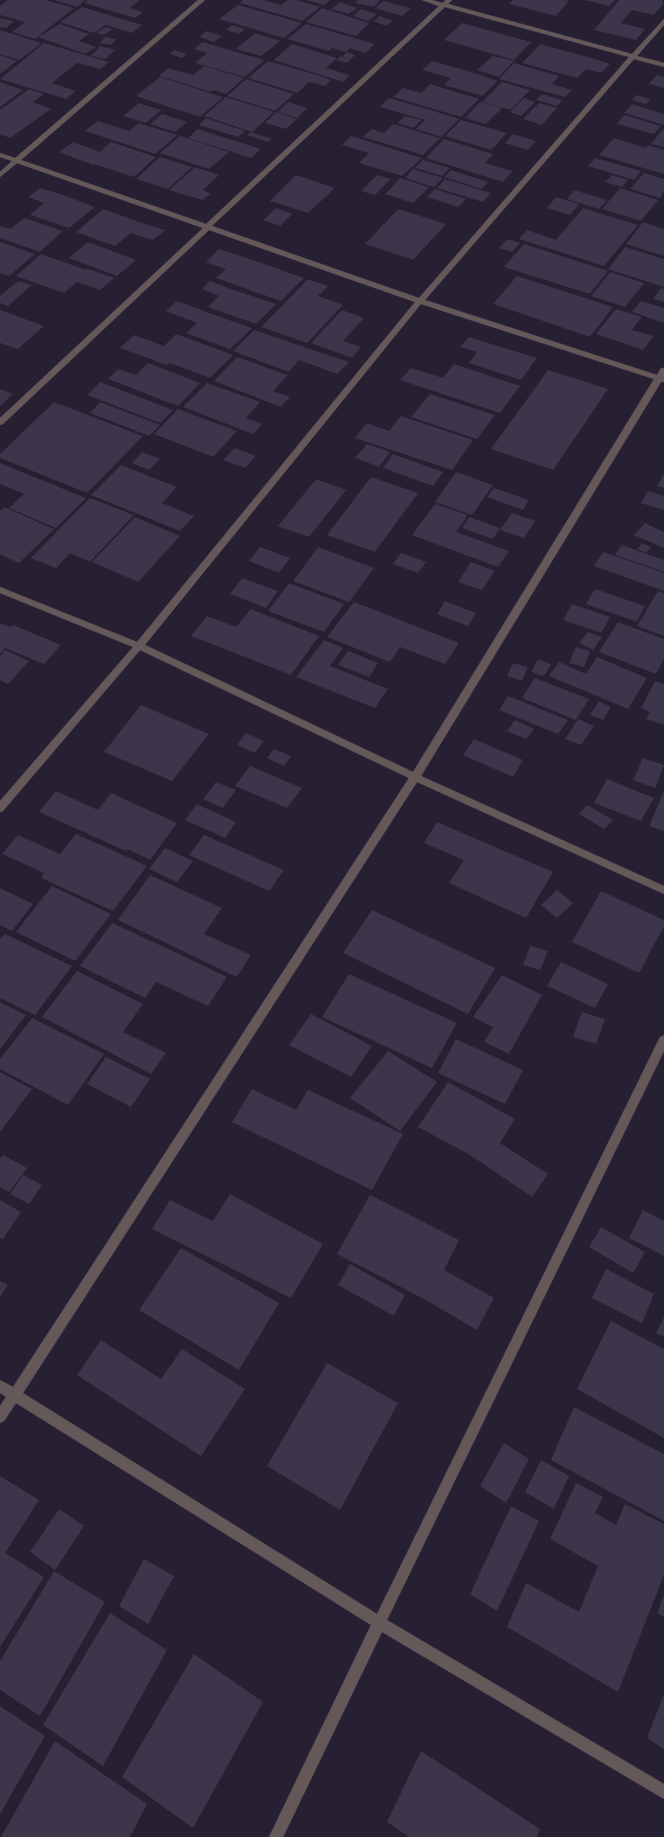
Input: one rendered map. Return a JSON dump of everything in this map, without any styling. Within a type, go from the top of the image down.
[{"type":"street","points":[[0,175],[18,161],[202,0]]},
{"type":"street","points":[[425,0],[446,3],[664,65]]},
{"type":"street","points":[[0,422],[446,3]]},
{"type":"street","points":[[0,808],[139,646],[420,301],[632,56],[664,22]]},
{"type":"street","points":[[0,155],[420,301],[662,376],[415,777],[0,1417]]},
{"type":"street","points":[[0,590],[139,646],[415,777],[664,890]]},
{"type":"street","points":[[276,1837],[378,1623],[664,1040]]},
{"type":"street","points":[[0,1386],[378,1623],[664,1792]]},
{"type":"building","points":[[8,0],[45,0],[74,8],[35,39],[12,32],[25,22],[0,15],[0,6]]},
{"type":"building","points":[[54,0],[85,0],[77,7]]},
{"type":"building","points":[[88,0],[140,0],[130,8],[143,12],[135,18],[84,3]]},
{"type":"building","points":[[243,0],[263,0],[281,5],[288,0],[296,0],[320,7],[302,21],[240,3]]},
{"type":"building","points":[[307,0],[330,0],[324,5]]},
{"type":"building","points":[[358,0],[380,0],[374,7],[355,3]]},
{"type":"building","points":[[513,0],[569,1],[556,16],[509,4]]},
{"type":"building","points":[[585,0],[615,0],[609,6]]},
{"type":"building","points":[[619,0],[663,0],[662,2],[664,3],[654,15],[632,10],[621,23],[645,29],[636,40],[594,30]]},
{"type":"building","points":[[383,1],[411,8],[402,16],[375,8]]},
{"type":"building","points":[[340,2],[357,8],[349,14],[331,9]]},
{"type":"building","points":[[238,5],[302,23],[284,38],[219,19]]},
{"type":"building","points":[[82,7],[142,25],[132,33],[106,25],[94,33],[60,22]]},
{"type":"building","points":[[322,8],[369,23],[356,36],[306,22]]},
{"type":"building","points":[[361,9],[377,14],[368,21],[353,16]]},
{"type":"building","points":[[380,16],[393,21],[386,26],[373,21]]},
{"type":"building","points":[[0,18],[14,21],[6,28],[0,27]]},
{"type":"building","points":[[462,23],[531,42],[514,60],[444,40]]},
{"type":"building","points":[[60,24],[89,34],[79,41],[96,47],[85,54],[38,37]]},
{"type":"building","points":[[306,24],[375,44],[365,53],[350,48],[346,52],[332,48],[329,51],[287,39]]},
{"type":"building","points":[[232,25],[245,29],[239,34],[226,30]]},
{"type":"building","points":[[106,27],[113,29],[104,35],[96,33]]},
{"type":"building","points":[[0,30],[42,43],[19,60],[0,54]]},
{"type":"building","points":[[206,31],[222,36],[214,42],[199,37]]},
{"type":"building","points":[[255,33],[280,41],[261,56],[236,49]]},
{"type":"building","points":[[105,37],[116,39],[111,45],[100,43]]},
{"type":"building","points":[[202,42],[264,60],[245,77],[195,63],[207,53],[194,49]]},
{"type":"building","points":[[44,43],[109,62],[100,69],[77,63],[52,83],[76,91],[66,99],[0,79]]},
{"type":"building","points":[[292,44],[337,58],[326,68],[350,75],[343,82],[274,60]]},
{"type":"building","points":[[540,44],[610,64],[601,73],[586,69],[577,78],[522,63]]},
{"type":"building","points":[[100,46],[115,50],[105,59],[91,56]]},
{"type":"building","points":[[174,50],[187,54],[182,58],[170,54]]},
{"type":"building","points":[[347,52],[355,55],[351,59],[343,56]]},
{"type":"building","points":[[0,55],[17,61],[0,74]]},
{"type":"building","points":[[341,56],[351,59],[347,63],[336,60]]},
{"type":"building","points":[[493,56],[514,61],[499,77],[477,70]]},
{"type":"building","points":[[268,61],[331,80],[325,86],[309,82],[297,93],[248,78]]},
{"type":"building","points":[[432,61],[498,81],[482,96],[444,85],[451,78],[422,70]]},
{"type":"building","points":[[514,63],[559,76],[552,84],[572,90],[565,97],[499,79]]},
{"type":"building","points":[[204,66],[244,78],[226,94],[213,90],[211,92],[159,76],[168,68],[193,75]]},
{"type":"building","points":[[657,75],[664,77],[664,88],[649,84]]},
{"type":"building","points":[[160,77],[223,97],[200,117],[136,96]]},
{"type":"building","points":[[246,79],[294,94],[275,111],[227,96]]},
{"type":"building","points":[[0,82],[23,90],[0,107]]},
{"type":"building","points":[[502,82],[530,90],[511,110],[482,102]]},
{"type":"building","points":[[430,84],[479,99],[461,117],[393,97],[403,88],[421,93]]},
{"type":"building","points":[[29,89],[44,94],[33,102],[51,109],[10,138],[0,134],[0,110]]},
{"type":"building","points":[[542,94],[562,100],[557,106],[536,100]]},
{"type":"building","points":[[636,95],[650,99],[646,104],[632,100]]},
{"type":"building","points":[[226,97],[274,112],[252,132],[204,116]]},
{"type":"building","points":[[389,98],[459,119],[441,137],[416,129],[425,120],[380,107]]},
{"type":"building","points":[[524,98],[535,102],[521,116],[510,112]]},
{"type":"building","points":[[288,102],[307,108],[297,118],[278,112]]},
{"type":"building","points":[[480,102],[502,108],[486,124],[465,118]]},
{"type":"building","points":[[139,103],[161,110],[146,123],[123,116]]},
{"type":"building","points":[[539,103],[557,108],[542,125],[523,119]]},
{"type":"building","points":[[632,104],[664,114],[664,125],[624,113]]},
{"type":"building","points":[[276,112],[297,119],[286,129],[265,123]]},
{"type":"building","points":[[162,114],[187,122],[175,132],[150,124]]},
{"type":"building","points":[[624,115],[661,126],[654,134],[617,124]]},
{"type":"building","points":[[405,116],[421,120],[414,128],[397,123]]},
{"type":"building","points":[[206,118],[245,131],[238,137],[199,125]]},
{"type":"building","points":[[461,120],[507,133],[491,150],[445,136]]},
{"type":"building","points":[[98,121],[129,131],[139,123],[177,135],[155,154],[85,131]]},
{"type":"building","points":[[393,124],[440,138],[423,155],[363,137],[372,129],[384,133]]},
{"type":"building","points":[[664,128],[664,147],[651,144]]},
{"type":"building","points":[[198,129],[261,149],[251,158],[188,138]]},
{"type":"building","points":[[251,132],[272,139],[268,142],[247,135]]},
{"type":"building","points":[[513,134],[536,141],[528,150],[505,143]]},
{"type":"building","points":[[180,136],[229,152],[209,169],[160,153]]},
{"type":"building","points":[[351,136],[422,158],[402,176],[359,163],[369,153],[342,145]]},
{"type":"building","points":[[614,138],[646,148],[648,145],[664,150],[664,174],[599,155]]},
{"type":"building","points":[[444,139],[493,154],[485,163],[513,171],[503,182],[426,158]]},
{"type":"building","points":[[73,142],[100,152],[111,142],[156,157],[134,177],[94,164],[93,165],[59,152]]},
{"type":"building","points":[[160,157],[192,167],[168,189],[136,179]]},
{"type":"building","points":[[595,158],[641,171],[634,180],[588,166]]},
{"type":"building","points":[[423,160],[450,168],[442,176],[415,168]]},
{"type":"building","points":[[195,167],[219,175],[203,190],[211,194],[202,200],[169,190]]},
{"type":"building","points":[[413,169],[443,178],[434,187],[405,178]]},
{"type":"building","points":[[451,170],[488,182],[482,189],[444,177]]},
{"type":"building","points":[[644,173],[664,179],[664,192],[660,198],[630,189]]},
{"type":"building","points":[[296,175],[335,188],[308,213],[270,201]]},
{"type":"building","points":[[377,175],[391,179],[375,195],[361,191]]},
{"type":"building","points":[[612,175],[628,180],[622,187],[605,182]]},
{"type":"building","points":[[400,178],[429,187],[413,203],[385,194]]},
{"type":"building","points":[[445,179],[491,193],[483,202],[437,188]]},
{"type":"building","points":[[40,188],[95,207],[69,228],[30,215],[44,203],[28,197]]},
{"type":"building","points":[[620,188],[658,200],[641,221],[602,209]]},
{"type":"building","points":[[435,189],[466,199],[458,207],[427,197]]},
{"type":"building","points":[[574,190],[607,200],[599,209],[567,199]]},
{"type":"building","points":[[556,197],[579,204],[570,215],[547,208]]},
{"type":"building","points":[[276,208],[292,214],[280,226],[263,220]]},
{"type":"building","points":[[583,208],[638,225],[604,266],[519,239],[527,230],[556,240]]},
{"type":"building","points":[[103,209],[165,230],[153,240],[131,233],[115,246],[76,232]]},
{"type":"building","points":[[398,209],[446,224],[413,260],[365,244]]},
{"type":"building","points":[[24,218],[63,231],[40,252],[0,238],[0,226],[10,229]]},
{"type":"building","points":[[643,222],[664,229],[664,256],[626,244]]},
{"type":"building","points":[[508,239],[520,243],[512,252],[499,248]]},
{"type":"building","points":[[0,242],[35,254],[9,276],[0,273]]},
{"type":"building","points":[[88,242],[136,260],[117,276],[69,258]]},
{"type":"building","points":[[524,244],[608,271],[590,294],[504,267]]},
{"type":"building","points":[[625,247],[664,259],[664,287],[608,269]]},
{"type":"building","points":[[219,249],[304,278],[281,301],[216,278],[226,269],[206,262]]},
{"type":"building","points":[[41,254],[114,278],[100,290],[77,282],[64,293],[16,276]]},
{"type":"building","points":[[610,272],[644,283],[625,307],[591,296]]},
{"type":"building","points":[[517,276],[613,307],[590,337],[493,304]]},
{"type":"building","points":[[308,279],[328,286],[318,296],[343,305],[307,343],[261,327]]},
{"type":"building","points":[[18,281],[32,285],[8,306],[0,303],[0,296]]},
{"type":"building","points":[[210,281],[276,304],[256,324],[208,307],[219,296],[202,289]]},
{"type":"building","points":[[661,288],[664,289],[664,302],[653,299]]},
{"type":"building","points":[[177,301],[252,328],[230,349],[186,333],[197,323],[166,311]]},
{"type":"building","points":[[641,301],[664,308],[664,323],[632,312]]},
{"type":"building","points":[[616,309],[642,317],[632,330],[654,336],[643,350],[596,334]]},
{"type":"building","points":[[0,310],[44,326],[18,349],[0,343]]},
{"type":"building","points":[[342,310],[364,318],[343,341],[361,347],[352,358],[311,343]]},
{"type":"building","points":[[254,330],[349,362],[337,374],[299,360],[289,372],[233,351]]},
{"type":"building","points":[[176,334],[233,355],[210,378],[170,363],[167,365],[120,348],[134,335],[164,346]]},
{"type":"building","points":[[469,337],[537,358],[521,380],[469,363],[477,352],[460,347]]},
{"type":"building","points":[[237,357],[288,375],[273,391],[290,397],[281,407],[214,381]]},
{"type":"building","points":[[148,363],[200,383],[178,406],[108,379],[118,369],[136,375]]},
{"type":"building","points":[[454,364],[520,386],[500,413],[400,380],[411,368],[443,378]]},
{"type":"building","points":[[548,370],[608,389],[553,470],[491,449]]},
{"type":"building","points":[[100,382],[173,410],[160,423],[87,395]]},
{"type":"building","points":[[207,383],[260,402],[246,418],[262,424],[253,434],[183,407]]},
{"type":"building","points":[[0,389],[13,394],[0,406]]},
{"type":"building","points":[[430,394],[495,415],[477,439],[411,417]]},
{"type":"building","points":[[54,402],[143,436],[87,493],[0,458],[0,454]]},
{"type":"building","points":[[100,402],[160,425],[149,436],[90,413]]},
{"type":"building","points":[[178,409],[237,431],[213,457],[154,434]]},
{"type":"building","points":[[401,416],[473,440],[452,470],[355,438],[367,423],[389,431]]},
{"type":"building","points":[[367,444],[390,452],[379,467],[355,458]]},
{"type":"building","points":[[235,448],[256,456],[245,468],[223,460]]},
{"type":"building","points":[[142,452],[160,459],[149,470],[132,463]]},
{"type":"building","points":[[393,454],[443,472],[433,486],[383,468]]},
{"type":"building","points":[[0,463],[86,498],[56,528],[9,508],[24,494],[0,484]]},
{"type":"building","points":[[121,465],[177,487],[162,503],[194,516],[180,531],[91,495]]},
{"type":"building","points":[[456,472],[493,485],[472,515],[435,502]]},
{"type":"building","points":[[664,474],[664,488],[657,486]]},
{"type":"building","points":[[371,477],[418,493],[375,552],[327,535]]},
{"type":"building","points":[[316,479],[346,490],[309,537],[278,526]]},
{"type":"building","points":[[494,488],[529,500],[523,510],[487,497]]},
{"type":"building","points":[[648,491],[664,496],[664,510],[641,503]]},
{"type":"building","points":[[90,498],[134,515],[90,562],[70,553],[56,568],[31,558]]},
{"type":"building","points":[[435,504],[468,515],[456,532],[509,551],[498,567],[412,535]]},
{"type":"building","points":[[4,507],[54,529],[19,563],[0,554],[0,511]]},
{"type":"building","points":[[512,513],[535,521],[524,538],[500,530]]},
{"type":"building","points":[[135,517],[180,536],[138,582],[92,562]]},
{"type":"building","points":[[469,517],[500,528],[493,539],[462,528]]},
{"type":"building","points":[[645,523],[664,532],[664,548],[634,535]]},
{"type":"building","points":[[642,543],[651,547],[646,553],[637,549]]},
{"type":"building","points":[[622,545],[664,560],[664,572],[615,555]]},
{"type":"building","points":[[260,547],[290,558],[279,573],[249,561]]},
{"type":"building","points":[[318,547],[374,568],[349,602],[293,581]]},
{"type":"building","points":[[603,552],[664,573],[664,591],[594,566]]},
{"type":"building","points":[[401,553],[426,562],[418,573],[393,564]]},
{"type":"building","points":[[471,562],[495,571],[482,590],[458,582]]},
{"type":"building","points":[[242,578],[278,591],[266,608],[230,594]]},
{"type":"building","points":[[289,583],[344,604],[324,632],[268,611]]},
{"type":"building","points":[[595,589],[645,606],[637,622],[586,604]]},
{"type":"building","points":[[658,591],[664,593],[664,636],[637,626]]},
{"type":"building","points":[[445,601],[476,613],[468,626],[437,614]]},
{"type":"building","points":[[354,602],[459,643],[445,664],[400,647],[390,662],[327,637]]},
{"type":"building","points":[[572,604],[610,617],[601,633],[563,620]]},
{"type":"building","points":[[251,609],[319,636],[291,675],[191,636],[207,616],[236,627]]},
{"type":"building","points":[[618,622],[664,639],[664,659],[656,674],[599,652]]},
{"type":"building","points":[[0,623],[10,627],[13,625],[61,645],[44,664],[5,648],[0,654]]},
{"type":"building","points":[[588,632],[602,637],[593,650],[579,643]]},
{"type":"building","points":[[324,640],[343,648],[330,666],[388,689],[375,708],[296,677]]},
{"type":"building","points":[[576,647],[590,651],[584,667],[569,663]]},
{"type":"building","points":[[5,650],[29,661],[8,684],[0,680],[0,656]]},
{"type":"building","points":[[348,651],[378,663],[369,677],[338,665]]},
{"type":"building","points":[[597,657],[647,678],[628,709],[549,676],[559,662],[586,674]]},
{"type":"building","points":[[538,659],[551,664],[544,676],[531,672]]},
{"type":"building","points":[[513,663],[528,667],[522,681],[507,676]]},
{"type":"building","points":[[535,678],[589,699],[576,720],[522,698]]},
{"type":"building","points":[[655,681],[664,684],[664,725],[646,719],[650,712],[641,708]]},
{"type":"building","points":[[508,696],[568,720],[558,734],[499,710]]},
{"type":"building","points":[[599,701],[611,707],[603,720],[590,715]]},
{"type":"building","points":[[141,705],[209,734],[172,781],[104,752]]},
{"type":"building","points":[[578,719],[594,726],[581,745],[565,739]]},
{"type":"building","points":[[515,720],[534,729],[526,739],[507,731]]},
{"type":"building","points":[[246,733],[264,741],[255,753],[237,745]]},
{"type":"building","points":[[474,739],[523,760],[513,777],[463,755]]},
{"type":"building","points":[[274,749],[291,756],[284,766],[267,758]]},
{"type":"building","points":[[643,758],[664,765],[655,788],[633,780]]},
{"type":"building","points":[[250,766],[302,788],[287,808],[235,786]]},
{"type":"building","points":[[607,779],[654,798],[641,821],[594,803]]},
{"type":"building","points":[[216,782],[236,790],[223,808],[203,799]]},
{"type":"building","points":[[56,791],[98,810],[111,793],[177,823],[150,860],[127,849],[126,851],[39,812]]},
{"type":"building","points":[[664,791],[664,831],[649,826]]},
{"type":"building","points":[[197,804],[236,822],[225,838],[185,820]]},
{"type":"building","points":[[587,805],[613,820],[604,829],[579,814]]},
{"type":"building","points":[[437,822],[553,872],[526,918],[449,883],[464,860],[424,843]]},
{"type":"building","points":[[76,834],[147,866],[113,911],[41,878],[44,873],[2,854],[18,835],[60,854]]},
{"type":"building","points":[[204,835],[284,870],[269,891],[189,855]]},
{"type":"building","points":[[165,848],[193,861],[177,882],[149,869]]},
{"type":"building","points":[[150,875],[222,908],[204,934],[251,955],[237,977],[118,920]]},
{"type":"building","points":[[52,886],[111,914],[75,961],[16,932]]},
{"type":"building","points":[[0,888],[33,904],[12,931],[0,925]]},
{"type":"building","points":[[557,890],[573,903],[557,918],[541,905]]},
{"type":"building","points":[[601,891],[664,920],[664,926],[639,973],[572,942]]},
{"type":"building","points":[[372,910],[495,968],[468,1014],[343,953]]},
{"type":"building","points":[[112,923],[227,977],[208,1006],[156,982],[145,998],[80,966]]},
{"type":"building","points":[[5,934],[72,966],[35,1015],[0,998],[0,939]]},
{"type":"building","points":[[530,946],[548,951],[540,970],[523,965]]},
{"type":"building","points":[[561,962],[608,984],[595,1008],[547,986]]},
{"type":"building","points":[[77,971],[143,1004],[123,1032],[166,1053],[151,1074],[42,1017]]},
{"type":"building","points":[[349,974],[457,1023],[432,1068],[322,1017]]},
{"type":"building","points":[[502,975],[542,995],[509,1054],[484,1042],[493,1027],[473,1017]]},
{"type":"building","points":[[0,1002],[26,1015],[0,1049]]},
{"type":"building","points":[[582,1012],[605,1019],[596,1044],[573,1037]]},
{"type":"building","points":[[311,1014],[372,1046],[351,1077],[289,1045]]},
{"type":"building","points":[[32,1018],[104,1054],[68,1105],[0,1069],[0,1059]]},
{"type":"building","points":[[456,1039],[523,1070],[505,1104],[438,1073]]},
{"type":"building","points":[[388,1051],[437,1082],[400,1131],[350,1098]]},
{"type":"building","points":[[106,1057],[150,1079],[131,1107],[87,1084]]},
{"type":"building","points":[[0,1072],[32,1089],[0,1132]]},
{"type":"building","points":[[448,1082],[515,1119],[500,1143],[548,1174],[532,1197],[470,1155],[418,1127]]},
{"type":"building","points":[[252,1089],[296,1110],[308,1090],[403,1134],[372,1190],[232,1122]]},
{"type":"building","points":[[3,1155],[27,1168],[9,1192],[0,1187],[0,1159]]},
{"type":"building","points":[[23,1175],[42,1185],[29,1204],[10,1194]]},
{"type":"building","points":[[230,1194],[323,1244],[291,1298],[152,1229],[170,1200],[213,1221]]},
{"type":"building","points":[[370,1195],[459,1240],[444,1270],[494,1298],[477,1330],[424,1299],[337,1254]]},
{"type":"building","points":[[0,1200],[21,1212],[3,1239],[0,1238]]},
{"type":"building","points":[[643,1210],[664,1221],[664,1256],[629,1238]]},
{"type":"building","points":[[601,1227],[645,1252],[633,1273],[589,1247]]},
{"type":"building","points":[[181,1248],[279,1303],[239,1370],[139,1310]]},
{"type":"building","points":[[350,1264],[405,1295],[394,1316],[338,1285]]},
{"type":"building","points":[[606,1269],[654,1294],[642,1323],[592,1298]]},
{"type":"building","points":[[0,1281],[8,1285],[0,1297]]},
{"type":"building","points":[[664,1317],[664,1337],[656,1333]]},
{"type":"building","points":[[611,1321],[664,1349],[664,1438],[577,1389]]},
{"type":"building","points":[[101,1340],[161,1379],[182,1349],[245,1389],[201,1456],[77,1375]]},
{"type":"building","points":[[327,1363],[398,1403],[340,1510],[267,1466]]},
{"type":"building","points":[[574,1407],[664,1454],[664,1521],[551,1460]]},
{"type":"building","points":[[504,1443],[529,1459],[506,1503],[480,1486]]},
{"type":"building","points":[[541,1460],[569,1476],[554,1509],[525,1492]]},
{"type":"building","points":[[0,1476],[39,1500],[5,1553],[44,1577],[0,1647]]},
{"type":"building","points":[[576,1483],[603,1497],[595,1513],[616,1525],[625,1504],[664,1524],[664,1575],[618,1692],[507,1627],[526,1583],[579,1612],[598,1566],[550,1539]]},
{"type":"building","points":[[511,1506],[539,1521],[497,1611],[470,1594]]},
{"type":"building","points":[[59,1509],[84,1526],[55,1570],[30,1552]]},
{"type":"building","points":[[144,1559],[174,1576],[148,1624],[119,1606]]},
{"type":"building","points":[[54,1571],[105,1602],[40,1716],[0,1690],[0,1661]]},
{"type":"building","points":[[664,1595],[664,1617],[657,1613]]},
{"type":"building","points":[[110,1613],[167,1650],[103,1766],[43,1725]]},
{"type":"building","points":[[194,1654],[263,1702],[193,1828],[122,1777]]},
{"type":"building","points":[[664,1694],[664,1749],[647,1738]]},
{"type":"building","points":[[0,1706],[45,1736],[0,1814]]},
{"type":"building","points":[[55,1741],[147,1804],[130,1837],[1,1837]]},
{"type":"building","points":[[421,1751],[540,1829],[537,1837],[409,1837],[387,1822]]}]
